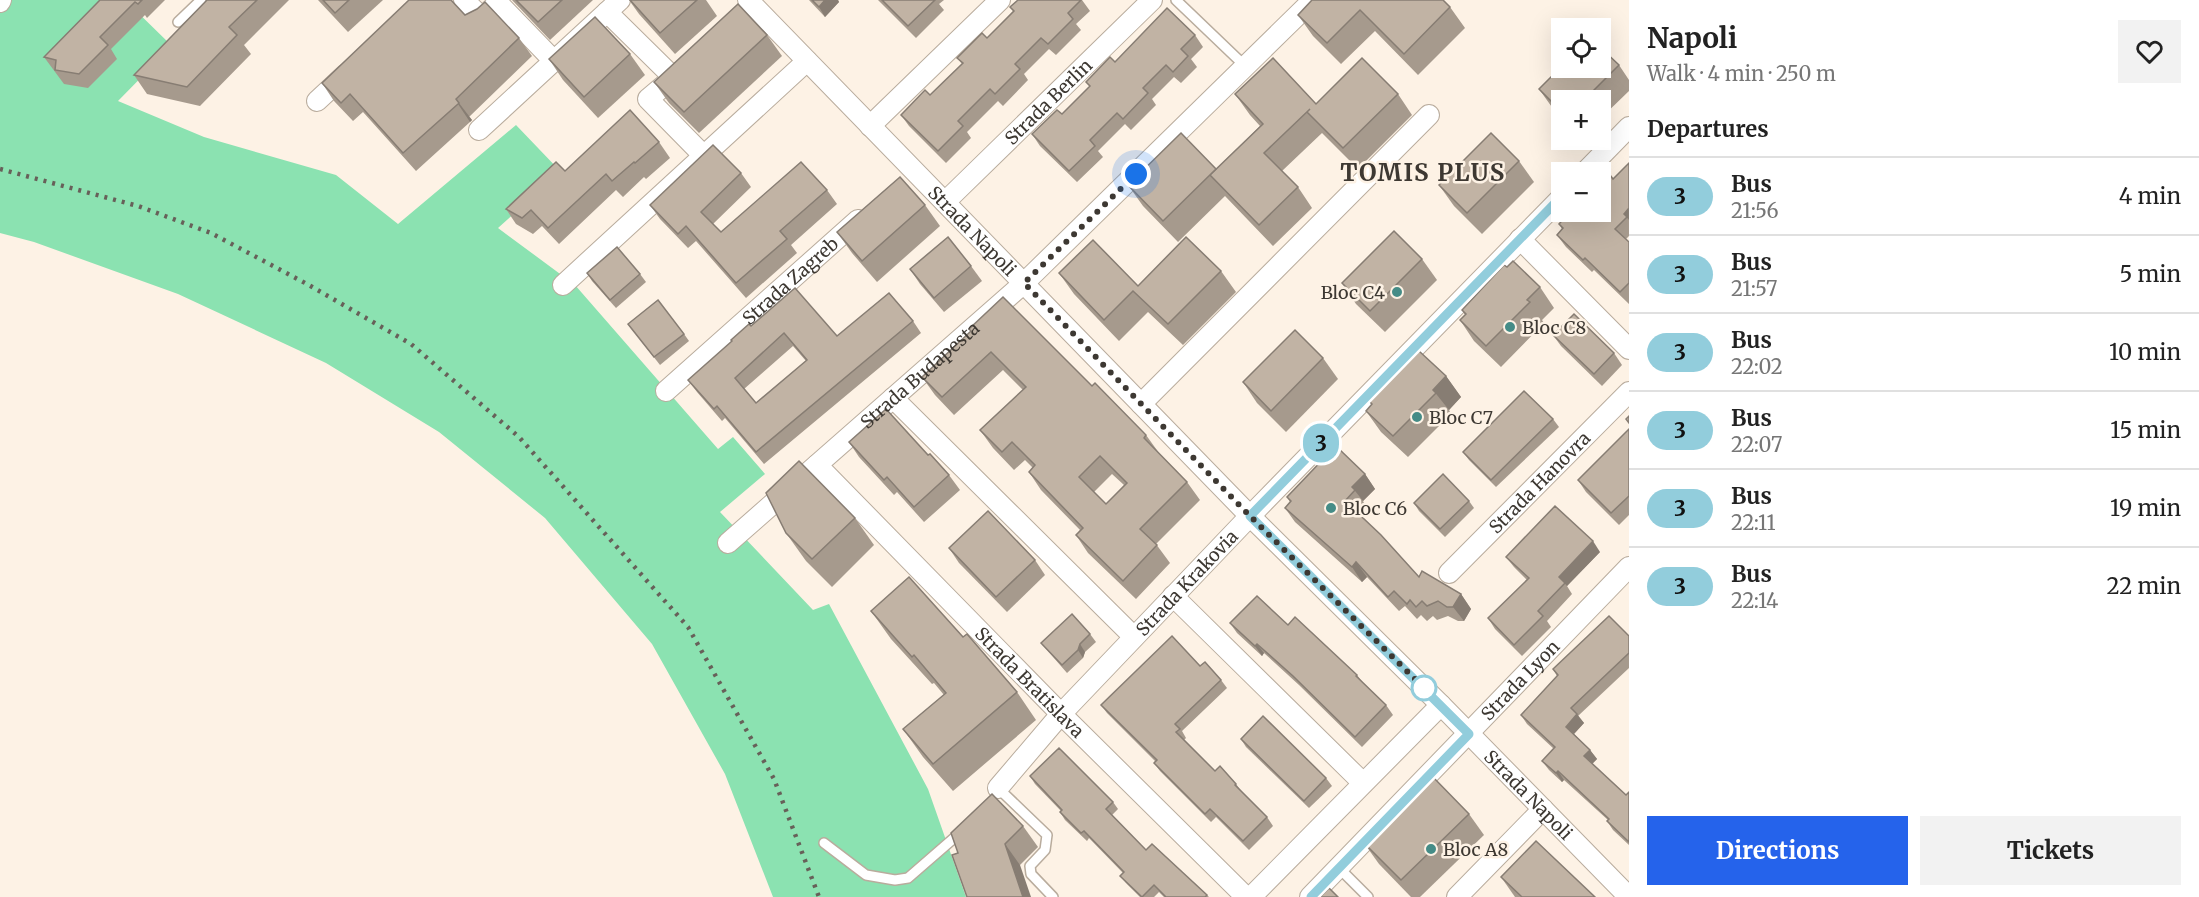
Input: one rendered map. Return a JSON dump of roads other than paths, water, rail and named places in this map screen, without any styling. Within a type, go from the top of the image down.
[{"type":"street","points":[[464,0],[482,18],[498,3],[554,61]]},
{"type":"street","points":[[870,126],[1000,0]]},
{"type":"street","name":"Strada Berlin","points":[[945,202],[1152,0]]},
{"type":"street","name":"Strada Budapesta","points":[[728,543],[1024,283],[1313,0]]},
{"type":"street","points":[[736,22],[751,3]]},
{"type":"street","name":"Strada Napoli","points":[[751,3],[1250,516],[1441,705],[1629,897]]},
{"type":"street","points":[[479,130],[614,6],[673,78]]},
{"type":"street","points":[[563,285],[807,61]]},
{"type":"street","points":[[317,101],[358,62]]},
{"type":"street","points":[[691,62],[648,99],[703,155]]},
{"type":"street","points":[[1141,404],[1429,115]]},
{"type":"street","points":[[1595,162],[1629,127]]},
{"type":"street","points":[[896,186],[914,171]]},
{"type":"street","name":"Strada Krakovia","points":[[994,793],[1061,714],[1134,637],[1551,207]]},
{"type":"street","name":"Strada Zagreb","points":[[666,391],[870,210]]},
{"type":"street","points":[[1520,239],[1629,349]]},
{"type":"street","name":"Strada Hanovra","points":[[1449,573],[1629,392]]},
{"type":"street","points":[[893,398],[1134,637]]},
{"type":"street","name":"Strada Bratislava","points":[[817,465],[1061,714],[1246,897]]},
{"type":"street","name":"Strada Lyon","points":[[1310,897],[1629,567]]},
{"type":"street","points":[[1173,596],[1363,783]]},
{"type":"street","points":[[1251,897],[1441,705]]},
{"type":"street","points":[[1457,897],[1543,809]]},
{"type":"lane","points":[[178,22],[201,0]]},
{"type":"lane","points":[[1176,0],[1245,66]]},
{"type":"lane","points":[[994,793],[1047,835],[1045,850],[1030,866],[1031,874],[1053,897]]},
{"type":"lane","points":[[824,843],[866,875],[895,880],[908,879],[969,825]]},
{"type":"lane","points":[[1339,868],[1368,897]]},
{"type":"railway","points":[[0,169],[138,206],[211,233],[307,284],[411,344],[519,437],[688,627],[774,779],[819,897]]},
{"type":"place","name":"Bloc C4","points":[[1397,292]]},
{"type":"place","name":"Bloc C8","points":[[1510,327]]},
{"type":"place","name":"Bloc C7","points":[[1417,417]]},
{"type":"place","name":"Bloc C6","points":[[1331,508]]},
{"type":"place","name":"Bloc A8","points":[[1431,849]]},
{"type":"district","name":"TOMIS PLUS","points":[[1423,172]]}]
